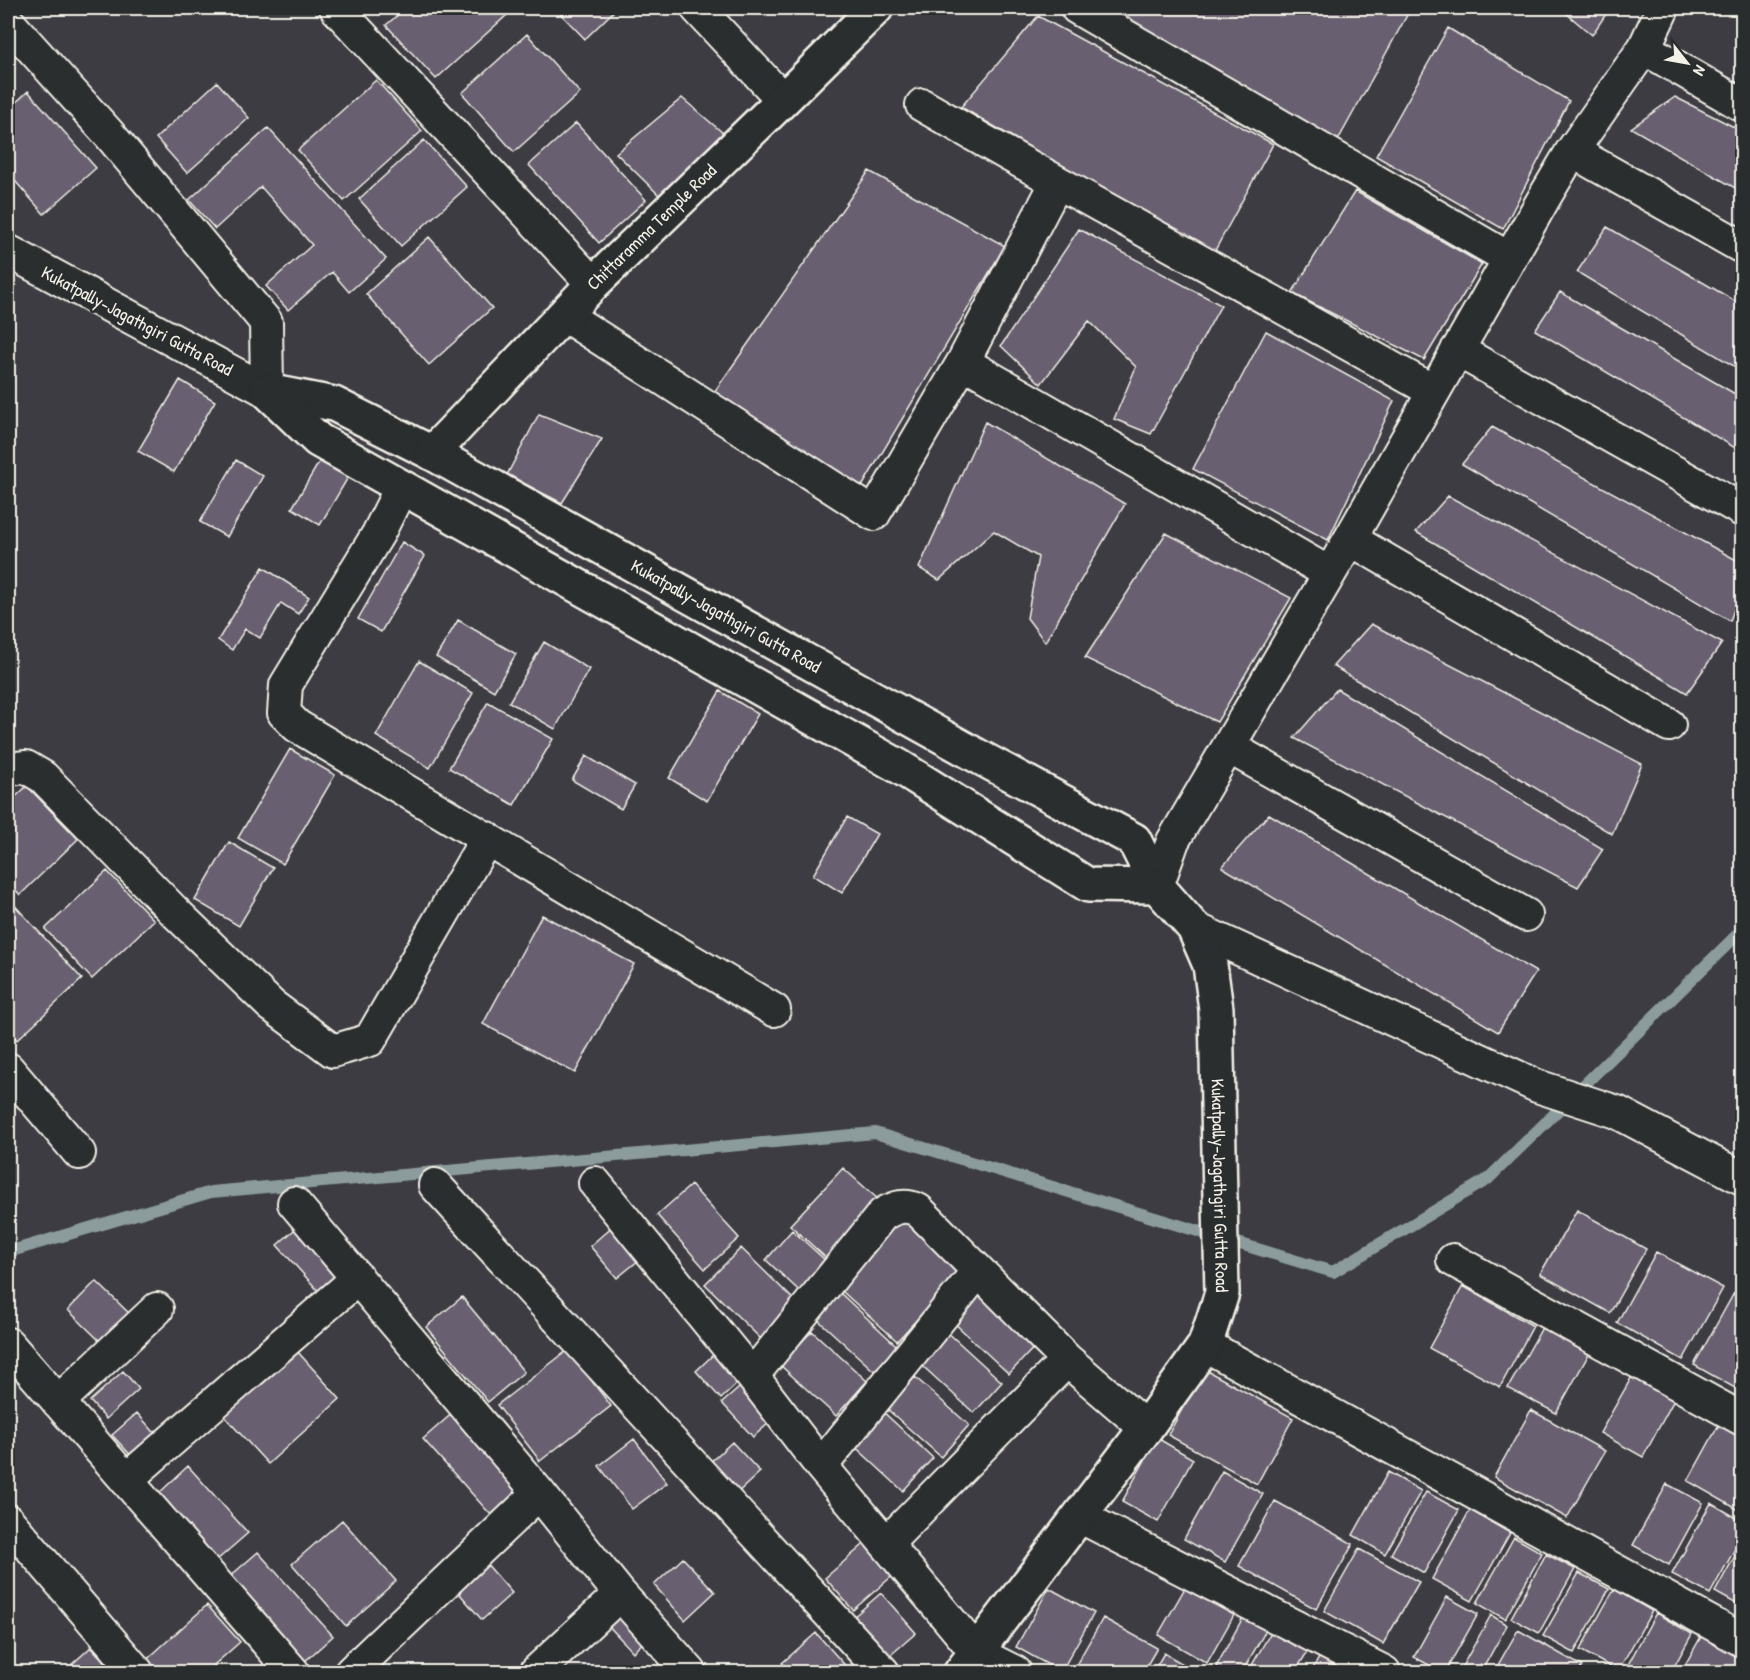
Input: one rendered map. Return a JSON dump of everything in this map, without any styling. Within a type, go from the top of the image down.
[{"type":"street","points":[[336,8],[593,284]]},
{"type":"street","points":[[697,8],[783,100]]},
{"type":"street","name":"Chittaramma Temple Road","points":[[432,453],[593,284],[876,8]]},
{"type":"street","points":[[1077,8],[1510,259]]},
{"type":"street","points":[[1157,886],[1173,841],[1350,539],[1572,150],[1644,48],[1663,8]]},
{"type":"street","points":[[8,22],[109,134],[266,322],[267,391]]},
{"type":"street","points":[[1644,48],[1743,105]]},
{"type":"street","points":[[922,105],[1433,391]]},
{"type":"street","points":[[1572,150],[1743,247]]},
{"type":"street","points":[[564,315],[874,514],[963,362],[1057,182]]},
{"type":"street","name":"Kukatpally-Jagathgiri Gutta Road","points":[[8,251],[267,391],[318,440],[900,767],[1088,885],[1157,886]]},
{"type":"street","points":[[1457,350],[1743,510]]},
{"type":"street","points":[[963,362],[1329,573]]},
{"type":"street","name":"Kukatpally-Jagathgiri Gutta Road","points":[[267,391],[334,404],[432,453],[962,748],[1134,840],[1157,886],[1194,928],[1210,965],[1216,1009],[1222,1293],[1205,1345],[1146,1428],[969,1663]]},
{"type":"street","points":[[401,488],[378,534],[286,685],[284,713],[297,726],[774,1010]]},
{"type":"street","points":[[1350,539],[1669,725]]},
{"type":"street","points":[[1229,747],[1526,915]]},
{"type":"street","points":[[8,769],[26,767],[43,777],[175,912],[271,1005],[333,1051],[370,1040],[487,838]]},
{"type":"street","points":[[1194,928],[1538,1086],[1617,1112],[1743,1179]]},
{"type":"street","points":[[8,1069],[79,1153]]},
{"type":"street","points":[[595,1183],[752,1376],[820,1466],[885,1544],[969,1663],[1015,1672]]},
{"type":"street","points":[[435,1185],[883,1672]]},
{"type":"street","points":[[294,1203],[539,1493],[620,1594],[690,1672]]},
{"type":"street","points":[[752,1376],[883,1214],[907,1205],[918,1210],[1067,1360],[1146,1428]]},
{"type":"street","points":[[1453,1260],[1743,1419]]},
{"type":"street","points":[[820,1466],[978,1271]]},
{"type":"street","points":[[126,1480],[358,1278]]},
{"type":"street","points":[[58,1402],[157,1309]]},
{"type":"street","points":[[8,1344],[293,1672]]},
{"type":"street","points":[[1205,1345],[1743,1640]]},
{"type":"street","points":[[885,1544],[1067,1360]]},
{"type":"street","points":[[351,1672],[539,1493]]},
{"type":"street","points":[[1079,1516],[1384,1672]]},
{"type":"street","points":[[8,1521],[137,1672]]},
{"type":"street","points":[[536,1672],[620,1594]]},
{"type":"building","points":[[406,8],[500,8],[507,15],[436,79],[386,25]]},
{"type":"building","points":[[555,8],[617,8],[585,39]]},
{"type":"building","points":[[1109,8],[1411,8],[1337,142]]},
{"type":"building","points":[[1560,8],[1610,8],[1592,35]]},
{"type":"building","points":[[1038,16],[1273,144],[1213,254],[961,107]]},
{"type":"building","points":[[1448,28],[1569,101],[1503,229],[1376,156]]},
{"type":"building","points":[[527,34],[580,93],[514,152],[462,93]]},
{"type":"building","points":[[376,80],[422,131],[344,201],[298,150]]},
{"type":"building","points":[[217,82],[249,118],[187,173],[156,138]]},
{"type":"building","points":[[28,91],[96,168],[44,214],[8,173],[8,110]]},
{"type":"building","points":[[1675,97],[1742,131],[1742,192],[1631,128]]},
{"type":"building","points":[[682,98],[723,133],[661,197],[616,153]]},
{"type":"building","points":[[576,123],[646,200],[599,243],[529,165]]},
{"type":"building","points":[[268,128],[386,259],[349,292],[332,272],[288,310],[266,286],[312,245],[261,187],[215,229],[189,200]]},
{"type":"building","points":[[424,140],[467,187],[401,246],[359,199]]},
{"type":"building","points":[[869,171],[1005,246],[860,490],[710,398]]},
{"type":"building","points":[[1355,191],[1482,264],[1424,360],[1292,293]]},
{"type":"building","points":[[1607,227],[1742,305],[1742,371],[1577,272]]},
{"type":"building","points":[[1079,229],[1221,305],[1151,434],[1114,419],[1136,367],[1089,321],[1041,384],[1001,346]]},
{"type":"building","points":[[429,237],[492,308],[429,365],[366,294]]},
{"type":"building","points":[[1560,292],[1742,398],[1742,452],[1535,330]]},
{"type":"building","points":[[1266,331],[1394,401],[1328,540],[1193,469]]},
{"type":"building","points":[[180,380],[215,401],[174,472],[138,451]]},
{"type":"building","points":[[539,414],[602,439],[562,503],[507,475]]},
{"type":"building","points":[[985,422],[1125,504],[1045,642],[1027,618],[1038,557],[994,531],[939,580],[919,568]]},
{"type":"building","points":[[1492,427],[1742,563],[1742,587],[1730,621],[1462,464]]},
{"type":"building","points":[[322,457],[350,474],[320,525],[292,508]]},
{"type":"building","points":[[236,460],[263,476],[227,537],[200,522]]},
{"type":"building","points":[[1448,496],[1722,643],[1687,693],[1416,532]]},
{"type":"building","points":[[1166,533],[1291,598],[1217,722],[1085,658]]},
{"type":"building","points":[[402,542],[425,556],[381,632],[358,619]]},
{"type":"building","points":[[263,567],[309,597],[298,614],[281,603],[260,638],[245,629],[232,650],[218,640]]},
{"type":"building","points":[[458,620],[516,654],[494,691],[436,657]]},
{"type":"building","points":[[1371,624],[1642,764],[1612,834],[1333,666]]},
{"type":"building","points":[[544,642],[589,669],[555,729],[509,702]]},
{"type":"building","points":[[419,661],[473,693],[430,768],[376,736]]},
{"type":"building","points":[[1337,689],[1603,849],[1578,887],[1294,738]]},
{"type":"building","points":[[720,691],[758,714],[707,801],[669,778]]},
{"type":"building","points":[[488,702],[553,739],[514,805],[449,768]]},
{"type":"building","points":[[290,749],[335,775],[283,864],[238,838]]},
{"type":"building","points":[[586,756],[635,785],[621,809],[572,780]]},
{"type":"building","points":[[27,786],[78,839],[20,895],[8,881],[8,804]]},
{"type":"building","points":[[1269,814],[1536,972],[1498,1032],[1222,867]]},
{"type":"building","points":[[847,817],[877,834],[842,893],[813,875]]},
{"type":"building","points":[[229,842],[273,868],[239,926],[195,900]]},
{"type":"building","points":[[107,871],[154,920],[92,979],[45,929]]},
{"type":"building","points":[[8,898],[82,979],[17,1040],[8,1029]]},
{"type":"building","points":[[542,915],[634,964],[575,1073],[483,1024]]},
{"type":"building","points":[[843,1168],[879,1200],[826,1258],[790,1225]]},
{"type":"building","points":[[691,1185],[739,1238],[705,1269],[657,1215]]},
{"type":"building","points":[[900,1208],[965,1267],[897,1341],[833,1283]]},
{"type":"building","points":[[1577,1210],[1646,1249],[1610,1313],[1540,1274]]},
{"type":"building","points":[[301,1224],[346,1274],[322,1295],[277,1245]]},
{"type":"building","points":[[615,1224],[644,1256],[617,1278],[590,1246]]},
{"type":"building","points":[[792,1230],[836,1270],[809,1300],[766,1260]]},
{"type":"building","points":[[741,1248],[797,1303],[761,1339],[705,1284]]},
{"type":"building","points":[[1656,1252],[1723,1288],[1683,1360],[1617,1323]]},
{"type":"building","points":[[96,1281],[133,1317],[105,1346],[68,1310]]},
{"type":"building","points":[[1463,1286],[1533,1326],[1500,1387],[1429,1348]]},
{"type":"building","points":[[978,1290],[1037,1344],[1009,1374],[951,1320]]},
{"type":"building","points":[[839,1292],[897,1346],[874,1371],[816,1318]]},
{"type":"building","points":[[1734,1293],[1742,1298],[1742,1392],[1694,1365]]},
{"type":"building","points":[[462,1297],[524,1372],[488,1402],[426,1327]]},
{"type":"building","points":[[1543,1326],[1590,1352],[1556,1413],[1508,1388]]},
{"type":"building","points":[[944,1329],[1002,1382],[974,1413],[916,1360]]},
{"type":"building","points":[[812,1331],[867,1381],[836,1416],[780,1365]]},
{"type":"building","points":[[288,1341],[340,1399],[268,1464],[215,1406]]},
{"type":"building","points":[[568,1350],[611,1406],[540,1461],[497,1405]]},
{"type":"building","points":[[716,1352],[741,1380],[721,1399],[696,1371]]},
{"type":"building","points":[[1204,1369],[1293,1418],[1257,1484],[1168,1435]]},
{"type":"building","points":[[123,1371],[139,1389],[106,1419],[90,1401]]},
{"type":"building","points":[[1634,1373],[1676,1396],[1643,1457],[1600,1433]]},
{"type":"building","points":[[915,1377],[969,1425],[941,1457],[887,1409]]},
{"type":"building","points":[[746,1382],[777,1416],[753,1437],[722,1403]]},
{"type":"building","points":[[879,1408],[933,1458],[903,1491],[849,1441]]},
{"type":"building","points":[[456,1410],[523,1487],[491,1515],[423,1439]]},
{"type":"building","points":[[1531,1410],[1605,1451],[1567,1518],[1494,1477]]},
{"type":"building","points":[[137,1413],[161,1440],[137,1462],[112,1435]]},
{"type":"building","points":[[1722,1419],[1742,1430],[1742,1512],[1688,1481]]},
{"type":"building","points":[[1157,1438],[1193,1459],[1158,1522],[1122,1502]]},
{"type":"building","points":[[634,1439],[667,1483],[632,1509],[599,1466]]},
{"type":"building","points":[[732,1442],[760,1472],[734,1496],[706,1466]]},
{"type":"building","points":[[188,1466],[248,1533],[216,1561],[157,1495]]},
{"type":"building","points":[[1222,1471],[1263,1494],[1225,1562],[1184,1539]]},
{"type":"building","points":[[1388,1472],[1421,1491],[1385,1554],[1353,1535]]},
{"type":"building","points":[[1667,1484],[1703,1503],[1669,1565],[1633,1545]]},
{"type":"building","points":[[1426,1492],[1459,1510],[1424,1573],[1391,1554]]},
{"type":"building","points":[[1275,1501],[1353,1544],[1316,1609],[1239,1566]]},
{"type":"building","points":[[1711,1503],[1742,1521],[1742,1536],[1710,1594],[1672,1574]]},
{"type":"building","points":[[1470,1510],[1510,1533],[1472,1601],[1432,1579]]},
{"type":"building","points":[[342,1520],[396,1581],[346,1626],[292,1564]]},
{"type":"building","points":[[1514,1537],[1542,1553],[1505,1619],[1477,1603]]},
{"type":"building","points":[[870,1539],[898,1571],[853,1610],[825,1578]]},
{"type":"building","points":[[1742,1543],[1742,1607],[1715,1592]]},
{"type":"building","points":[[1359,1549],[1419,1582],[1383,1644],[1324,1611]]},
{"type":"building","points":[[258,1552],[333,1636],[303,1663],[228,1578]]},
{"type":"building","points":[[478,1554],[512,1593],[482,1620],[448,1580]]},
{"type":"building","points":[[1546,1554],[1575,1569],[1539,1633],[1511,1618]]},
{"type":"building","points":[[683,1558],[715,1592],[685,1620],[654,1585]]},
{"type":"building","points":[[1579,1573],[1609,1589],[1574,1653],[1543,1636]]},
{"type":"building","points":[[1049,1588],[1094,1613],[1061,1672],[1016,1647]]},
{"type":"building","points":[[1185,1588],[1234,1615],[1207,1663],[1158,1635]]},
{"type":"building","points":[[1614,1589],[1652,1611],[1618,1671],[1580,1650]]},
{"type":"building","points":[[881,1593],[916,1633],[886,1659],[851,1619]]},
{"type":"building","points":[[1447,1597],[1478,1614],[1445,1672],[1442,1672],[1414,1657]]},
{"type":"building","points":[[620,1604],[649,1637],[633,1652],[603,1620]]},
{"type":"building","points":[[207,1605],[240,1642],[206,1672],[151,1672],[143,1663]]},
{"type":"building","points":[[1246,1612],[1269,1625],[1242,1672],[1227,1672],[1216,1667]]},
{"type":"building","points":[[1656,1613],[1692,1634],[1671,1672],[1624,1672]]},
{"type":"building","points":[[1491,1615],[1507,1625],[1481,1672],[1459,1672]]},
{"type":"building","points":[[1103,1618],[1157,1648],[1143,1672],[1072,1672]]},
{"type":"building","points":[[1275,1625],[1311,1646],[1295,1672],[1248,1672]]},
{"type":"building","points":[[1518,1630],[1582,1666],[1579,1672],[1494,1672]]},
{"type":"building","points":[[816,1633],[851,1672],[791,1672],[782,1663]]},
{"type":"building","points":[[1702,1635],[1742,1657],[1734,1672],[1681,1672]]},
{"type":"building","points":[[91,1647],[114,1672],[76,1672],[70,1666]]},
{"type":"building","points":[[1164,1653],[1188,1667],[1185,1672],[1153,1672]]},
{"type":"building","points":[[1320,1656],[1345,1670],[1344,1672],[1311,1672]]},
{"type":"waterway","points":[[8,1252],[211,1192],[875,1133],[1333,1272],[1488,1179],[1742,930]]}]
